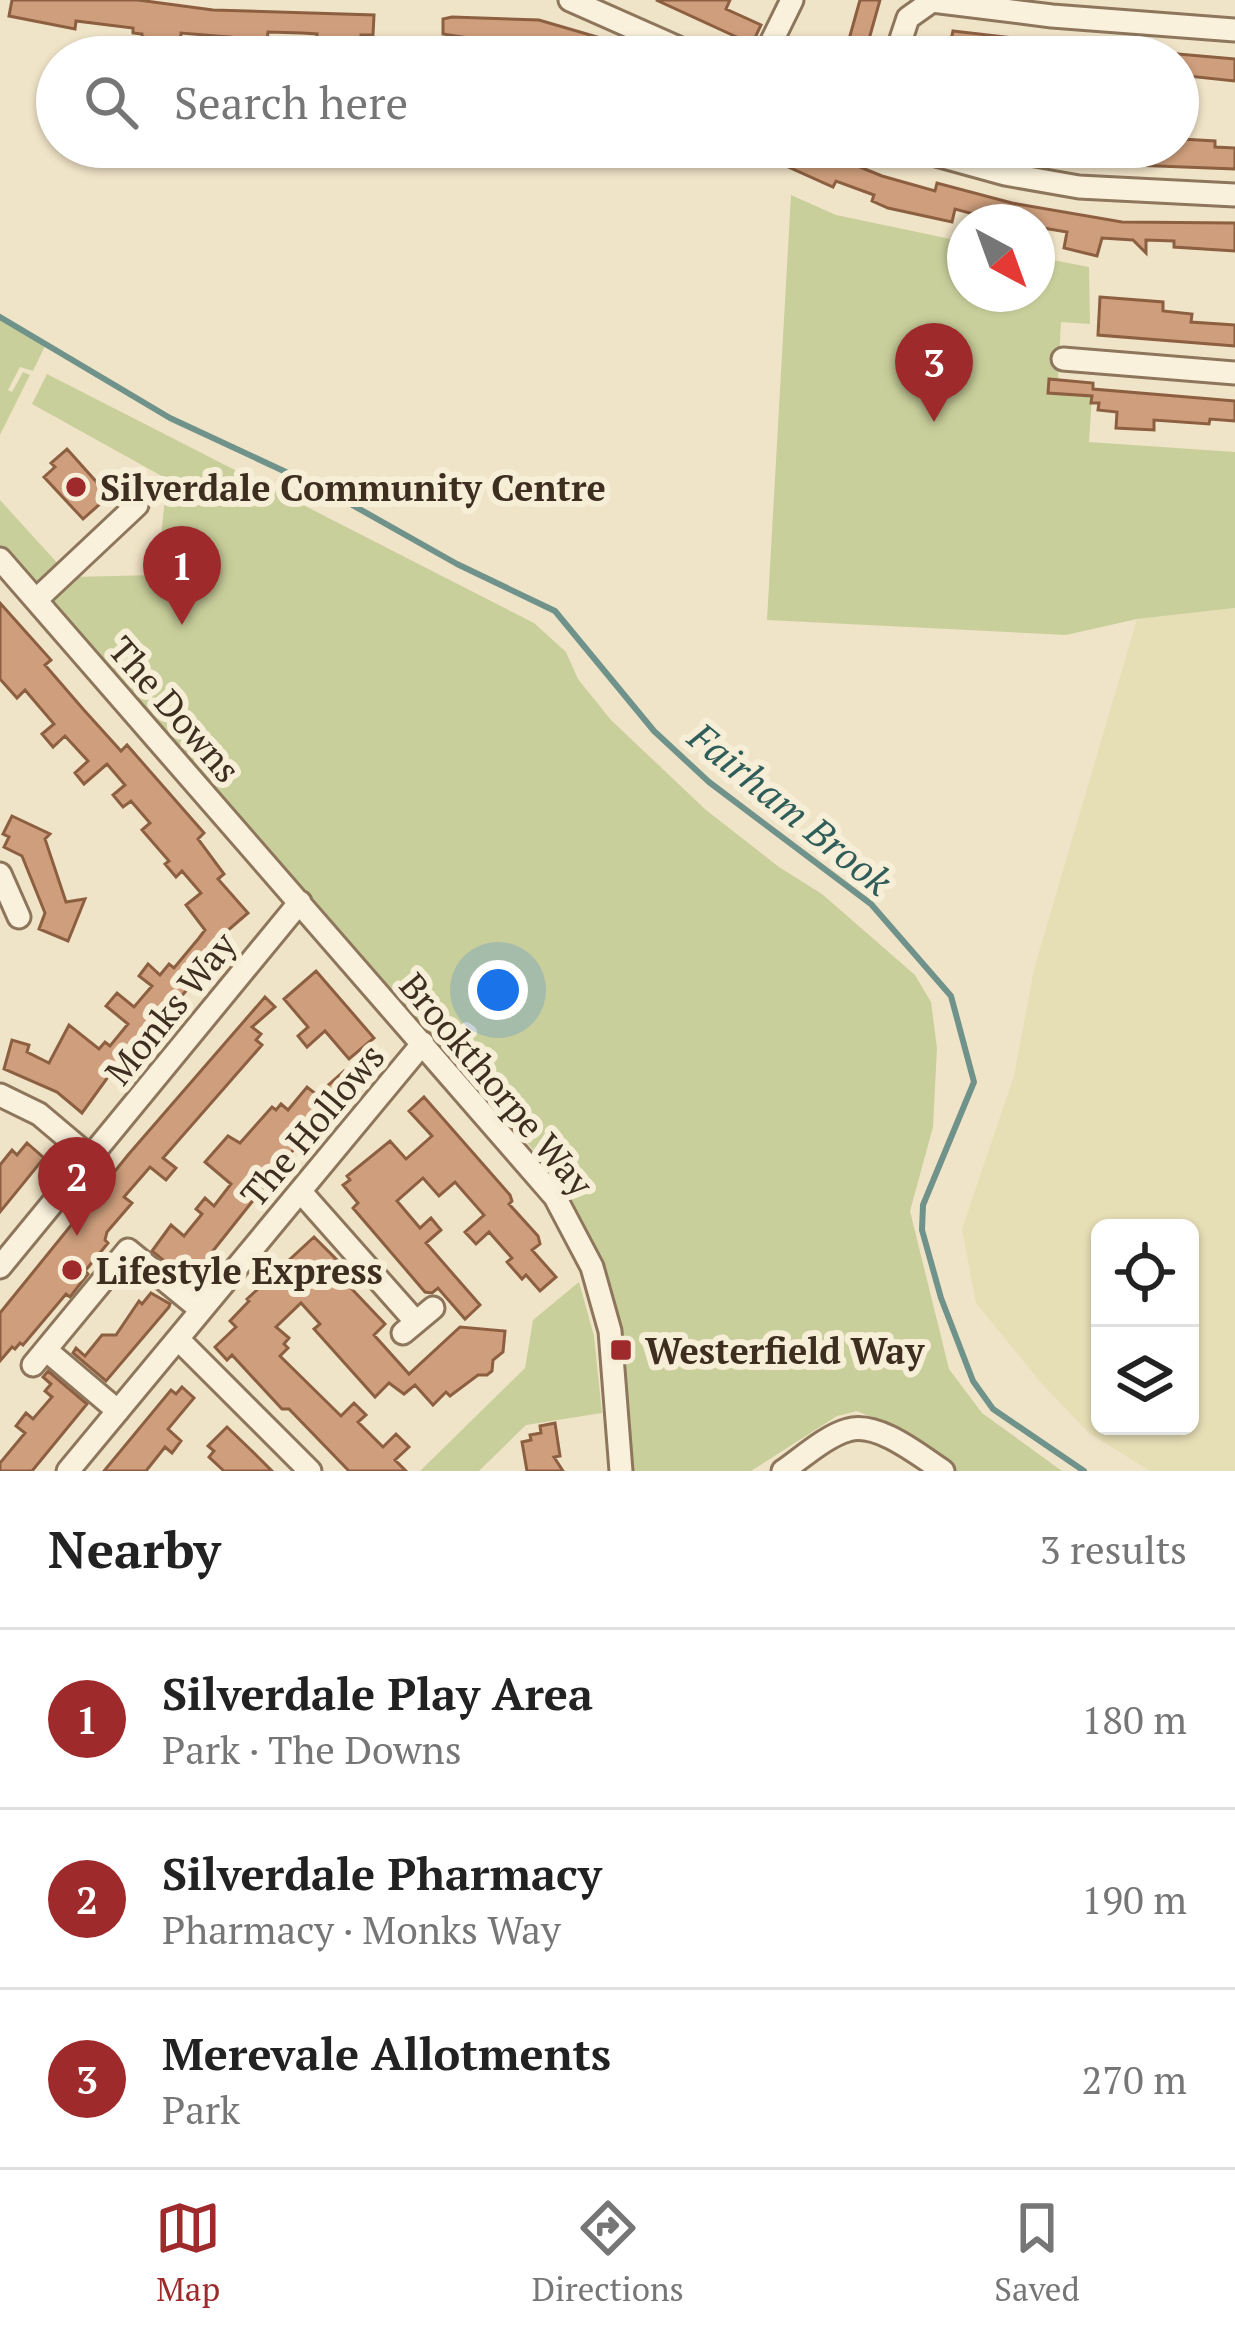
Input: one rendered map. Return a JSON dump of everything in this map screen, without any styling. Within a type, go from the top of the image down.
[{"type":"street","points":[[570,0],[651,36]]},
{"type":"street","points":[[774,36],[792,0]]},
{"type":"street","points":[[902,36],[908,18],[932,1],[1235,30]]},
{"type":"street","points":[[983,168],[1079,188],[1235,195]]},
{"type":"street","points":[[1063,359],[1235,373]]},
{"type":"street","points":[[36,600],[137,505]]},
{"type":"street","name":"The Downs","points":[[0,559],[300,902]]},
{"type":"street","points":[[3,888],[19,917]]},
{"type":"street","name":"Brookthorpe Way","points":[[300,902],[555,1197],[592,1267],[615,1363],[621,1471]]},
{"type":"street","name":"Monks Way","points":[[0,1267],[300,902]]},
{"type":"street","name":"The Hollows","points":[[68,1471],[423,1043]]},
{"type":"street","points":[[0,1095],[39,1114],[90,1157]]},
{"type":"street","points":[[300,1192],[418,1321]]},
{"type":"street","points":[[118,1411],[40,1358],[128,1250],[201,1310]]},
{"type":"street","points":[[178,1339],[310,1471]]},
{"type":"street","points":[[783,1471],[843,1432],[859,1429],[884,1436],[943,1471]]},
{"type":"shaded area","points":[[1235,608],[1235,1471],[1150,1471],[1092,1435],[1199,1435],[1199,1219],[1091,1219],[1091,1434],[1042,1384],[976,1303],[962,1229],[1014,1076],[1034,969],[1137,619]]},
{"type":"green space","points":[[791,195],[836,215],[947,238],[947,312],[1055,312],[1055,260],[1089,267],[1090,324],[1061,322],[1058,380],[1049,380],[1048,392],[1092,396],[1089,442],[1235,452],[1235,608],[1137,619],[1066,635],[767,620]]},
{"type":"green space","points":[[0,319],[46,344],[33,371],[20,367],[8,390],[12,392],[23,372],[30,375],[0,435]]},
{"type":"green space","points":[[47,374],[534,623],[566,652],[578,679],[611,720],[706,810],[822,894],[915,975],[931,1002],[937,1048],[933,1127],[910,1211],[949,1369],[982,1413],[1062,1471],[957,1471],[900,1429],[857,1411],[837,1416],[751,1471],[629,1471],[602,1272],[583,1228],[537,1154],[50,602],[75,582],[71,577],[157,575],[167,479],[32,404]]},
{"type":"green space","points":[[0,500],[60,566],[36,588],[0,548]]},
{"type":"green space","points":[[579,1282],[594,1336],[602,1413],[526,1425],[479,1471],[420,1471],[525,1368],[533,1320]]},
{"type":"building","points":[[12,0],[138,0],[213,10],[374,15],[373,35],[361,36],[268,32],[268,36],[142,36],[133,33],[133,28],[76,21],[75,29],[9,16]]},
{"type":"building","points":[[656,0],[730,0],[726,9],[761,25],[756,36],[735,36]]},
{"type":"building","points":[[860,0],[880,0],[870,36],[850,36]]},
{"type":"building","points":[[443,19],[539,20],[594,36],[456,36],[443,34]]},
{"type":"building","points":[[953,31],[996,36],[952,36]]},
{"type":"building","points":[[1199,56],[1235,59],[1235,81],[1199,77]]},
{"type":"building","points":[[1199,140],[1235,148],[1235,169],[1199,168]]},
{"type":"building","points":[[791,168],[862,168],[935,191],[937,183],[1018,204],[947,204],[947,221],[888,208],[872,201],[874,195],[836,181],[833,187]]},
{"type":"building","points":[[1055,210],[1122,222],[1235,223],[1235,251],[1146,240],[1146,253],[1133,240],[1102,238],[1097,256],[1064,248],[1067,232],[1055,230]]},
{"type":"building","points":[[1100,297],[1163,302],[1163,311],[1192,314],[1191,322],[1235,325],[1235,346],[1098,335]]},
{"type":"building","points":[[1049,379],[1093,383],[1093,389],[1235,401],[1235,421],[1154,420],[1154,430],[1116,428],[1117,412],[1098,410],[1099,403],[1091,403],[1092,396],[1048,393]]},
{"type":"building","name":"Silverdale Community Centre","points":[[67,449],[109,496],[83,519],[44,477]]},
{"type":"building","points":[[0,603],[51,660],[45,665],[83,709],[121,751],[127,745],[204,833],[198,839],[224,874],[218,879],[248,913],[219,938],[225,945],[122,1066],[118,1063],[82,1113],[57,1092],[4,1069],[12,1040],[29,1045],[27,1052],[49,1063],[69,1025],[99,1049],[105,1042],[110,1046],[128,1024],[106,1006],[117,993],[134,1007],[152,986],[139,976],[148,964],[160,975],[169,964],[174,968],[205,930],[186,905],[201,893],[182,871],[176,877],[165,864],[169,861],[142,830],[150,823],[131,801],[123,807],[113,795],[125,785],[107,764],[84,784],[75,773],[88,761],[65,736],[53,747],[42,734],[54,724],[25,690],[17,698],[0,679]]},
{"type":"building","points":[[12,816],[50,834],[45,839],[66,902],[85,899],[68,941],[39,929],[45,913],[22,856],[4,847],[9,837],[3,834]]},
{"type":"building","points":[[316,971],[374,1038],[349,1059],[325,1031],[307,1047],[298,1036],[308,1027],[284,999]]},
{"type":"building","points":[[265,997],[275,1007],[252,1027],[261,1034],[256,1040],[262,1045],[163,1158],[176,1168],[166,1180],[150,1167],[124,1197],[132,1203],[107,1232],[108,1243],[85,1271],[88,1274],[23,1345],[12,1347],[0,1361],[0,1313]]},
{"type":"building","points":[[344,1071],[353,1081],[189,1281],[152,1251],[171,1225],[184,1236],[202,1214],[196,1209],[205,1198],[214,1206],[231,1184],[205,1162],[228,1136],[240,1143],[272,1107],[276,1110],[281,1104],[288,1110],[307,1087],[317,1095]]},
{"type":"building","points":[[424,1097],[510,1195],[509,1204],[538,1236],[540,1244],[532,1250],[556,1277],[540,1291],[507,1262],[512,1258],[489,1232],[476,1244],[465,1232],[484,1215],[455,1182],[439,1196],[423,1178],[397,1201],[420,1228],[431,1218],[441,1230],[426,1243],[480,1305],[465,1319],[438,1288],[425,1292],[353,1208],[358,1203],[343,1185],[350,1180],[347,1176],[390,1141],[406,1159],[432,1136],[409,1111]]},
{"type":"building","points":[[27,1143],[44,1158],[0,1212],[0,1165],[12,1150],[17,1155]]},
{"type":"building","points":[[314,1237],[338,1261],[331,1267],[385,1324],[374,1335],[409,1374],[460,1327],[505,1331],[503,1352],[493,1360],[492,1371],[478,1375],[450,1396],[446,1392],[433,1405],[415,1385],[404,1394],[389,1383],[375,1397],[314,1329],[320,1324],[301,1303],[276,1327],[289,1338],[280,1356],[341,1416],[354,1403],[366,1415],[358,1422],[383,1447],[396,1434],[409,1447],[395,1460],[406,1471],[349,1471],[232,1355],[227,1360],[215,1347],[236,1327],[230,1321],[247,1299]]},
{"type":"building","points":[[151,1293],[169,1307],[106,1381],[73,1353],[76,1348],[85,1356],[102,1335],[116,1335],[139,1301],[142,1304]]},
{"type":"building","points":[[48,1371],[87,1404],[32,1471],[0,1471],[0,1463],[25,1433],[16,1426],[26,1413],[33,1419],[52,1397],[45,1391],[51,1384],[43,1377]]},
{"type":"building","points":[[182,1387],[194,1398],[168,1429],[181,1441],[172,1453],[165,1447],[146,1471],[104,1471],[171,1390],[176,1394]]},
{"type":"building","points":[[555,1423],[560,1456],[554,1457],[563,1471],[527,1471],[522,1442],[541,1433],[540,1426]]},
{"type":"building","points":[[227,1427],[272,1471],[224,1471],[209,1457],[214,1451],[208,1446]]},
{"type":"waterway","name":"Fairham Brook","points":[[0,317],[170,418],[331,493],[457,564],[555,611],[654,731],[709,782],[871,904],[951,996],[974,1082],[923,1205],[922,1230],[941,1298],[973,1381],[993,1409],[1084,1471]]},
{"type":"place","name":"Merevale Allotments","points":[[934,422]]},
{"type":"place","name":"Silverdale Community Centre","points":[[76,487]]},
{"type":"place","name":"Silverdale Play Area","points":[[182,625]]},
{"type":"place","name":"Silverdale Pharmacy","points":[[77,1236]]},
{"type":"place","name":"Lifestyle Express","points":[[72,1270]]},
{"type":"place","name":"Westerfield Way","points":[[621,1350]]}]
